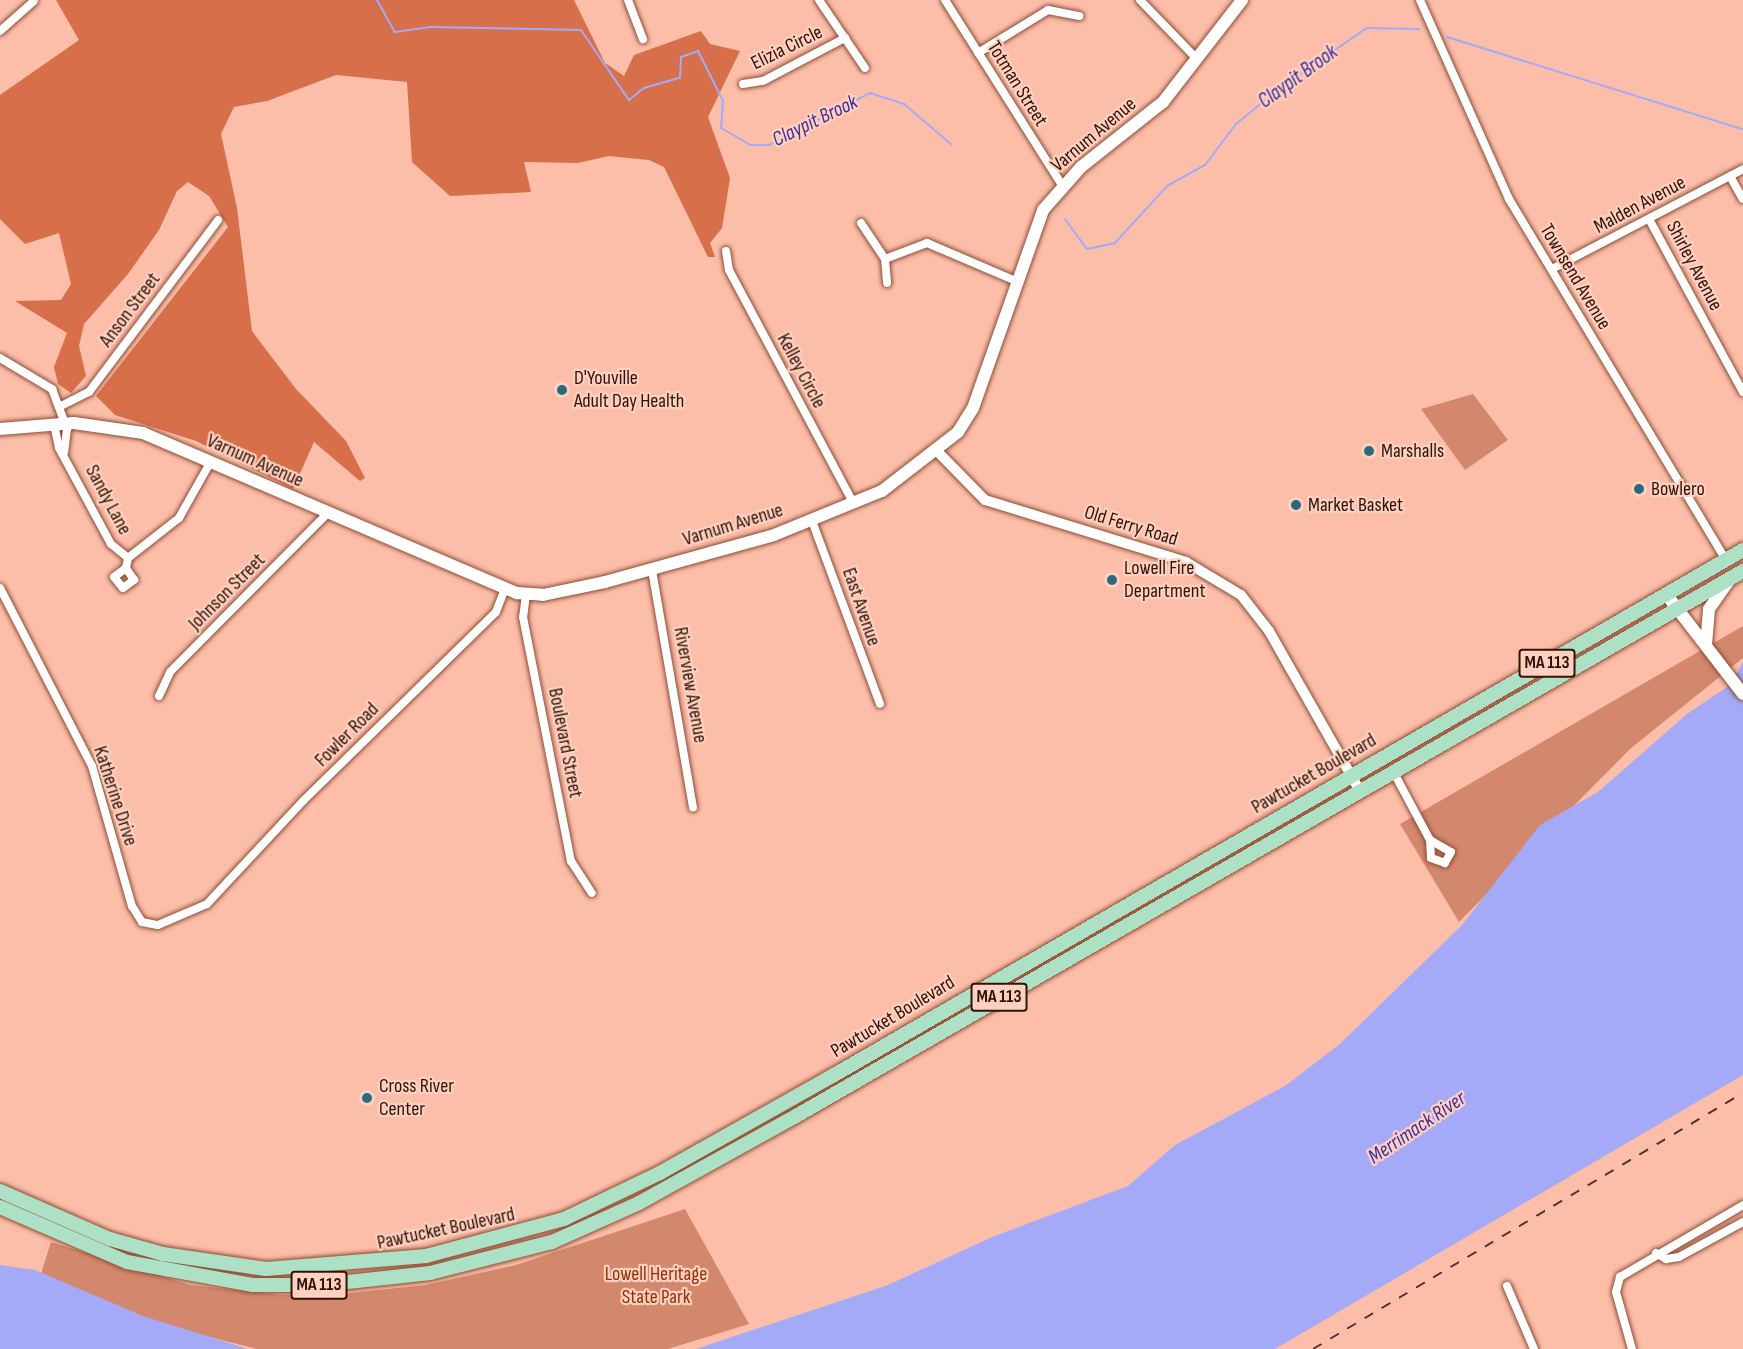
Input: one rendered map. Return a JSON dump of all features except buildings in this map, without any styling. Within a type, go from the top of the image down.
[{"type":"main road","name":"Varnum Avenue","points":[[0,429],[61,422],[130,429],[326,515],[505,589],[526,594],[558,592],[652,570],[812,520],[854,504],[938,452],[973,408],[1038,220],[1062,185],[1144,119],[1197,59],[1242,0]]},
{"type":"main road","name":"Pawtucket Boulevard","points":[[0,1191],[110,1239],[163,1254],[266,1269],[373,1264],[527,1232],[660,1173],[1743,550]]},
{"type":"main road","name":"Pawtucket Boulevard","points":[[0,1207],[127,1262],[252,1285],[380,1280],[531,1249],[676,1183],[1743,571]]},
{"type":"main road","points":[[1707,645],[1704,624],[1715,596],[1743,571]]},
{"type":"main road","points":[[1666,594],[1743,694]]},
{"type":"street","points":[[628,0],[643,39]]},
{"type":"street","points":[[819,0],[865,68]]},
{"type":"street","name":"Totman Street","points":[[945,0],[1062,185]]},
{"type":"street","points":[[1140,0],[1197,59]]},
{"type":"street","name":"Townsend Avenue","points":[[1420,0],[1484,154],[1726,560]]},
{"type":"street","points":[[0,31],[34,1]]},
{"type":"street","points":[[978,53],[1048,10],[1079,15]]},
{"type":"street","name":"Elizia Circle","points":[[743,84],[763,81],[845,38]]},
{"type":"street","name":"Malden Avenue","points":[[1552,269],[1743,169]]},
{"type":"street","points":[[1730,176],[1743,199]]},
{"type":"street","name":"Shirley Avenue","points":[[1649,219],[1743,392]]},
{"type":"street","name":"Anson Street","points":[[59,407],[89,392],[218,220]]},
{"type":"street","points":[[861,223],[885,259],[887,283]]},
{"type":"street","points":[[885,259],[927,243],[1016,281]]},
{"type":"street","name":"Kelley Circle","points":[[726,251],[729,270],[854,504]]},
{"type":"street","points":[[0,358],[46,382],[59,407]]},
{"type":"street","name":"Sandy Lane","points":[[59,407],[61,422],[66,429],[64,452],[111,544],[128,558]]},
{"type":"street","name":"Old Ferry Road","points":[[938,452],[985,500],[1186,562],[1241,594],[1269,631],[1360,791]]},
{"type":"street","points":[[126,568],[128,558],[179,518],[210,463]]},
{"type":"street","name":"Johnson Street","points":[[159,696],[170,672],[326,515]]},
{"type":"street","name":"East Avenue","points":[[812,520],[880,704]]},
{"type":"street","name":"Riverview Avenue","points":[[652,570],[693,807]]},
{"type":"street","name":"Katherine Drive","points":[[0,588],[92,766],[132,906],[142,922],[175,922],[207,904]]},
{"type":"street","name":"Fowler Road","points":[[207,904],[303,801],[496,612],[505,589]]},
{"type":"street","name":"Boulevard Street","points":[[526,594],[523,617],[571,861],[592,893]]},
{"type":"street","points":[[1394,773],[1430,840]]},
{"type":"street","points":[[1632,1349],[1616,1285],[1656,1253],[1743,1205]]},
{"type":"street","points":[[1656,1253],[1666,1260],[1679,1257],[1743,1222]]},
{"type":"street","points":[[1507,1286],[1534,1349]]},
{"type":"green space","points":[[1473,394],[1508,440],[1465,470],[1421,409]]},
{"type":"green space","points":[[1743,626],[1743,658],[1630,749],[1459,922],[1400,824]]},
{"type":"green space","name":"Lowell Heritage State Park","points":[[685,1209],[749,1324],[668,1349],[257,1349],[35,1293],[51,1242],[190,1285],[282,1295],[341,1294],[426,1285],[516,1265]]},
{"type":"shaded area","points":[[56,0],[574,0],[605,63],[624,76],[634,55],[701,31],[710,44],[740,51],[708,117],[730,178],[722,228],[710,243],[715,257],[708,257],[664,167],[649,160],[609,156],[578,163],[524,162],[531,192],[450,196],[412,162],[407,82],[336,75],[267,101],[234,107],[221,134],[237,208],[252,331],[296,389],[346,441],[365,478],[360,481],[314,442],[293,489],[196,441],[115,415],[96,396],[228,227],[209,196],[188,182],[177,191],[159,230],[128,274],[84,324],[79,346],[86,376],[71,393],[58,384],[54,367],[67,333],[15,301],[61,300],[71,284],[59,233],[25,244],[0,219],[0,95],[79,40]]},
{"type":"water","name":"Merrimack River","points":[[1743,662],[1743,1075],[1275,1349],[696,1349],[888,1285],[992,1237],[1128,1186],[1175,1145],[1285,1086],[1340,1044],[1462,925],[1540,825],[1598,792],[1687,714],[1730,685]]},
{"type":"water","points":[[0,1265],[35,1270],[143,1316],[248,1349],[0,1349]]},
{"type":"waterway","name":"Claypit Brook","points":[[377,0],[395,32],[430,27],[581,30],[629,100],[644,88],[680,78],[681,57],[698,51],[723,101],[721,128],[750,145],[769,145],[870,93],[904,104],[951,144]]},
{"type":"waterway","name":"Claypit Brook","points":[[1065,219],[1087,249],[1115,243],[1167,186],[1205,165],[1236,124],[1281,87],[1367,28],[1419,29]]},
{"type":"waterway","name":"Claypit Brook","points":[[1447,37],[1743,129]]},
{"type":"railway","points":[[1313,1349],[1743,1093]]},
{"type":"place","name":"D'Youville Adult Day Health","points":[[562,390]]},
{"type":"place","name":"Marshalls","points":[[1369,451]]},
{"type":"place","name":"Bowlero","points":[[1639,489]]},
{"type":"place","name":"Market Basket","points":[[1296,505]]},
{"type":"place","name":"Lowell Fire Department","points":[[1112,580]]},
{"type":"place","name":"Cross River Center","points":[[367,1098]]}]
